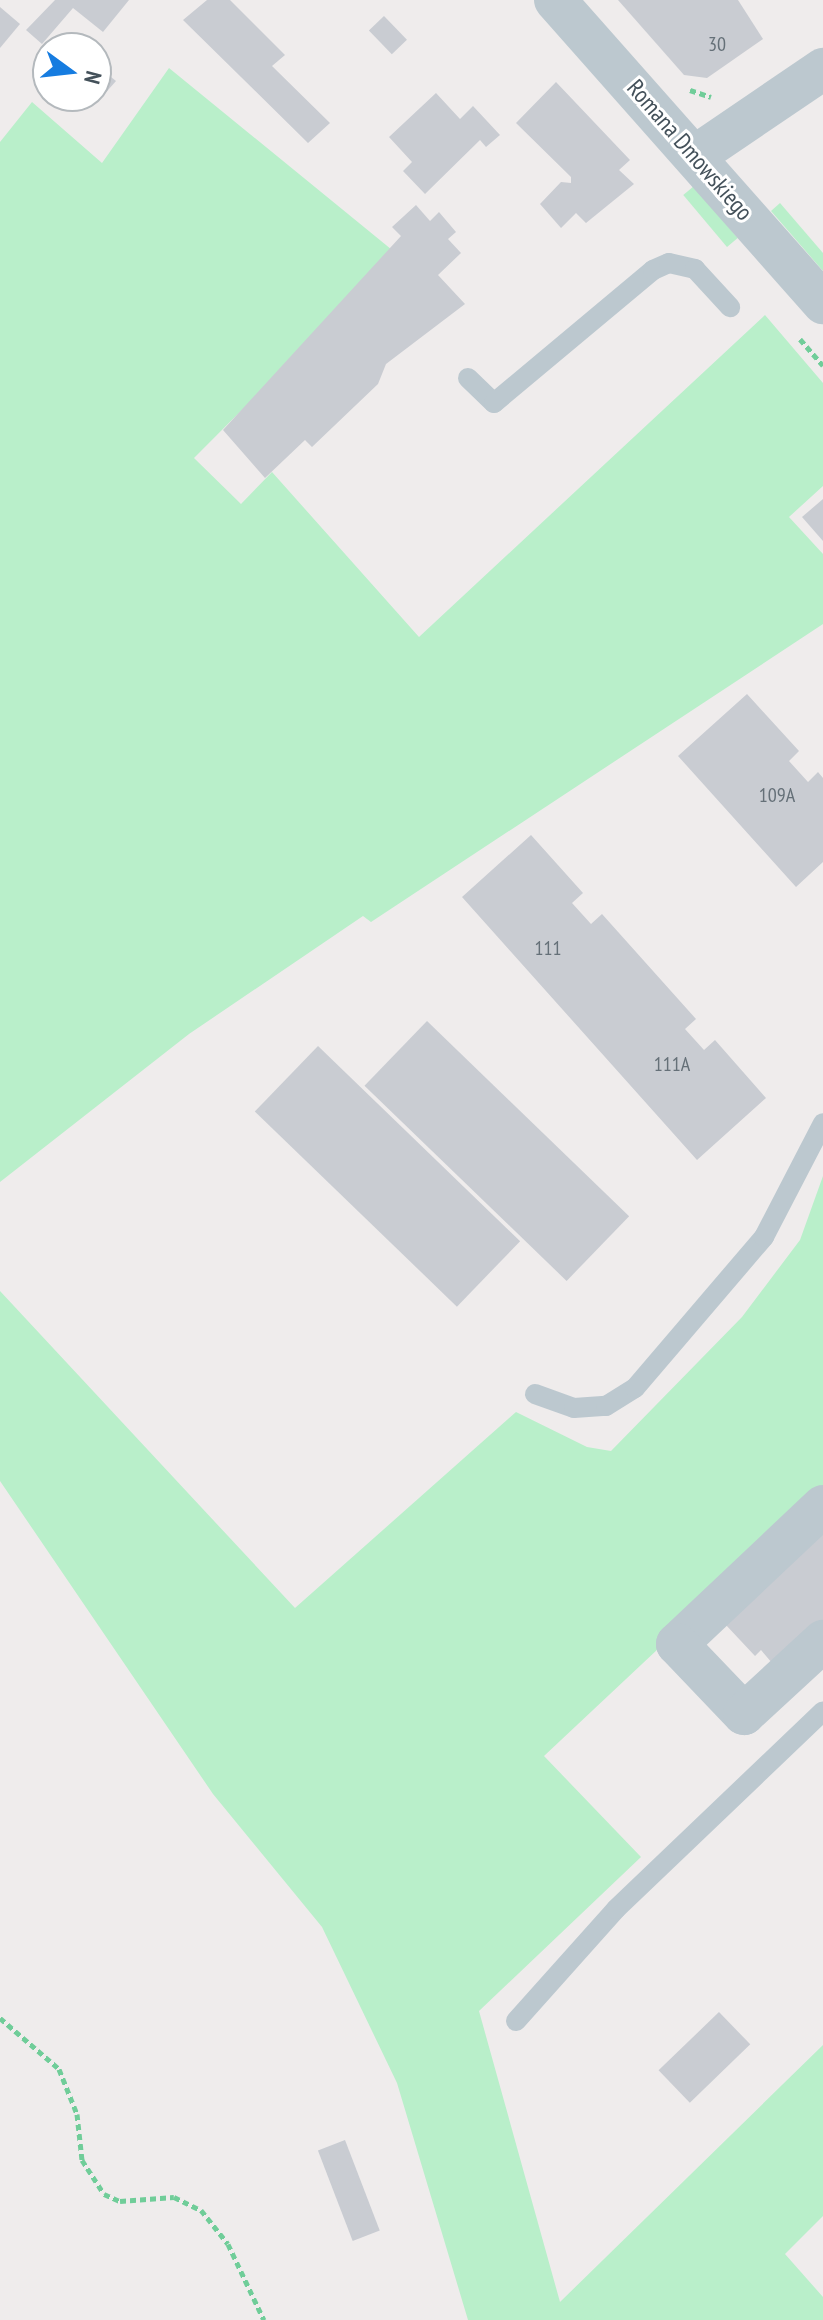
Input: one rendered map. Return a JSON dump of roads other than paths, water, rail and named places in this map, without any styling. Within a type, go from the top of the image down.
[{"type":"street","name":"Romana Dmowskiego","points":[[555,0],[823,303]]},
{"type":"street","points":[[695,156],[823,69]]},
{"type":"street","points":[[823,1506],[677,1644],[744,1714],[823,1641]]},
{"type":"lane","points":[[468,378],[494,403],[660,266],[695,269],[730,307]]},
{"type":"lane","points":[[535,1394],[585,1408],[606,1406],[635,1388],[764,1237],[823,1123]]},
{"type":"lane","points":[[516,2021],[616,1909],[823,1711]]}]
